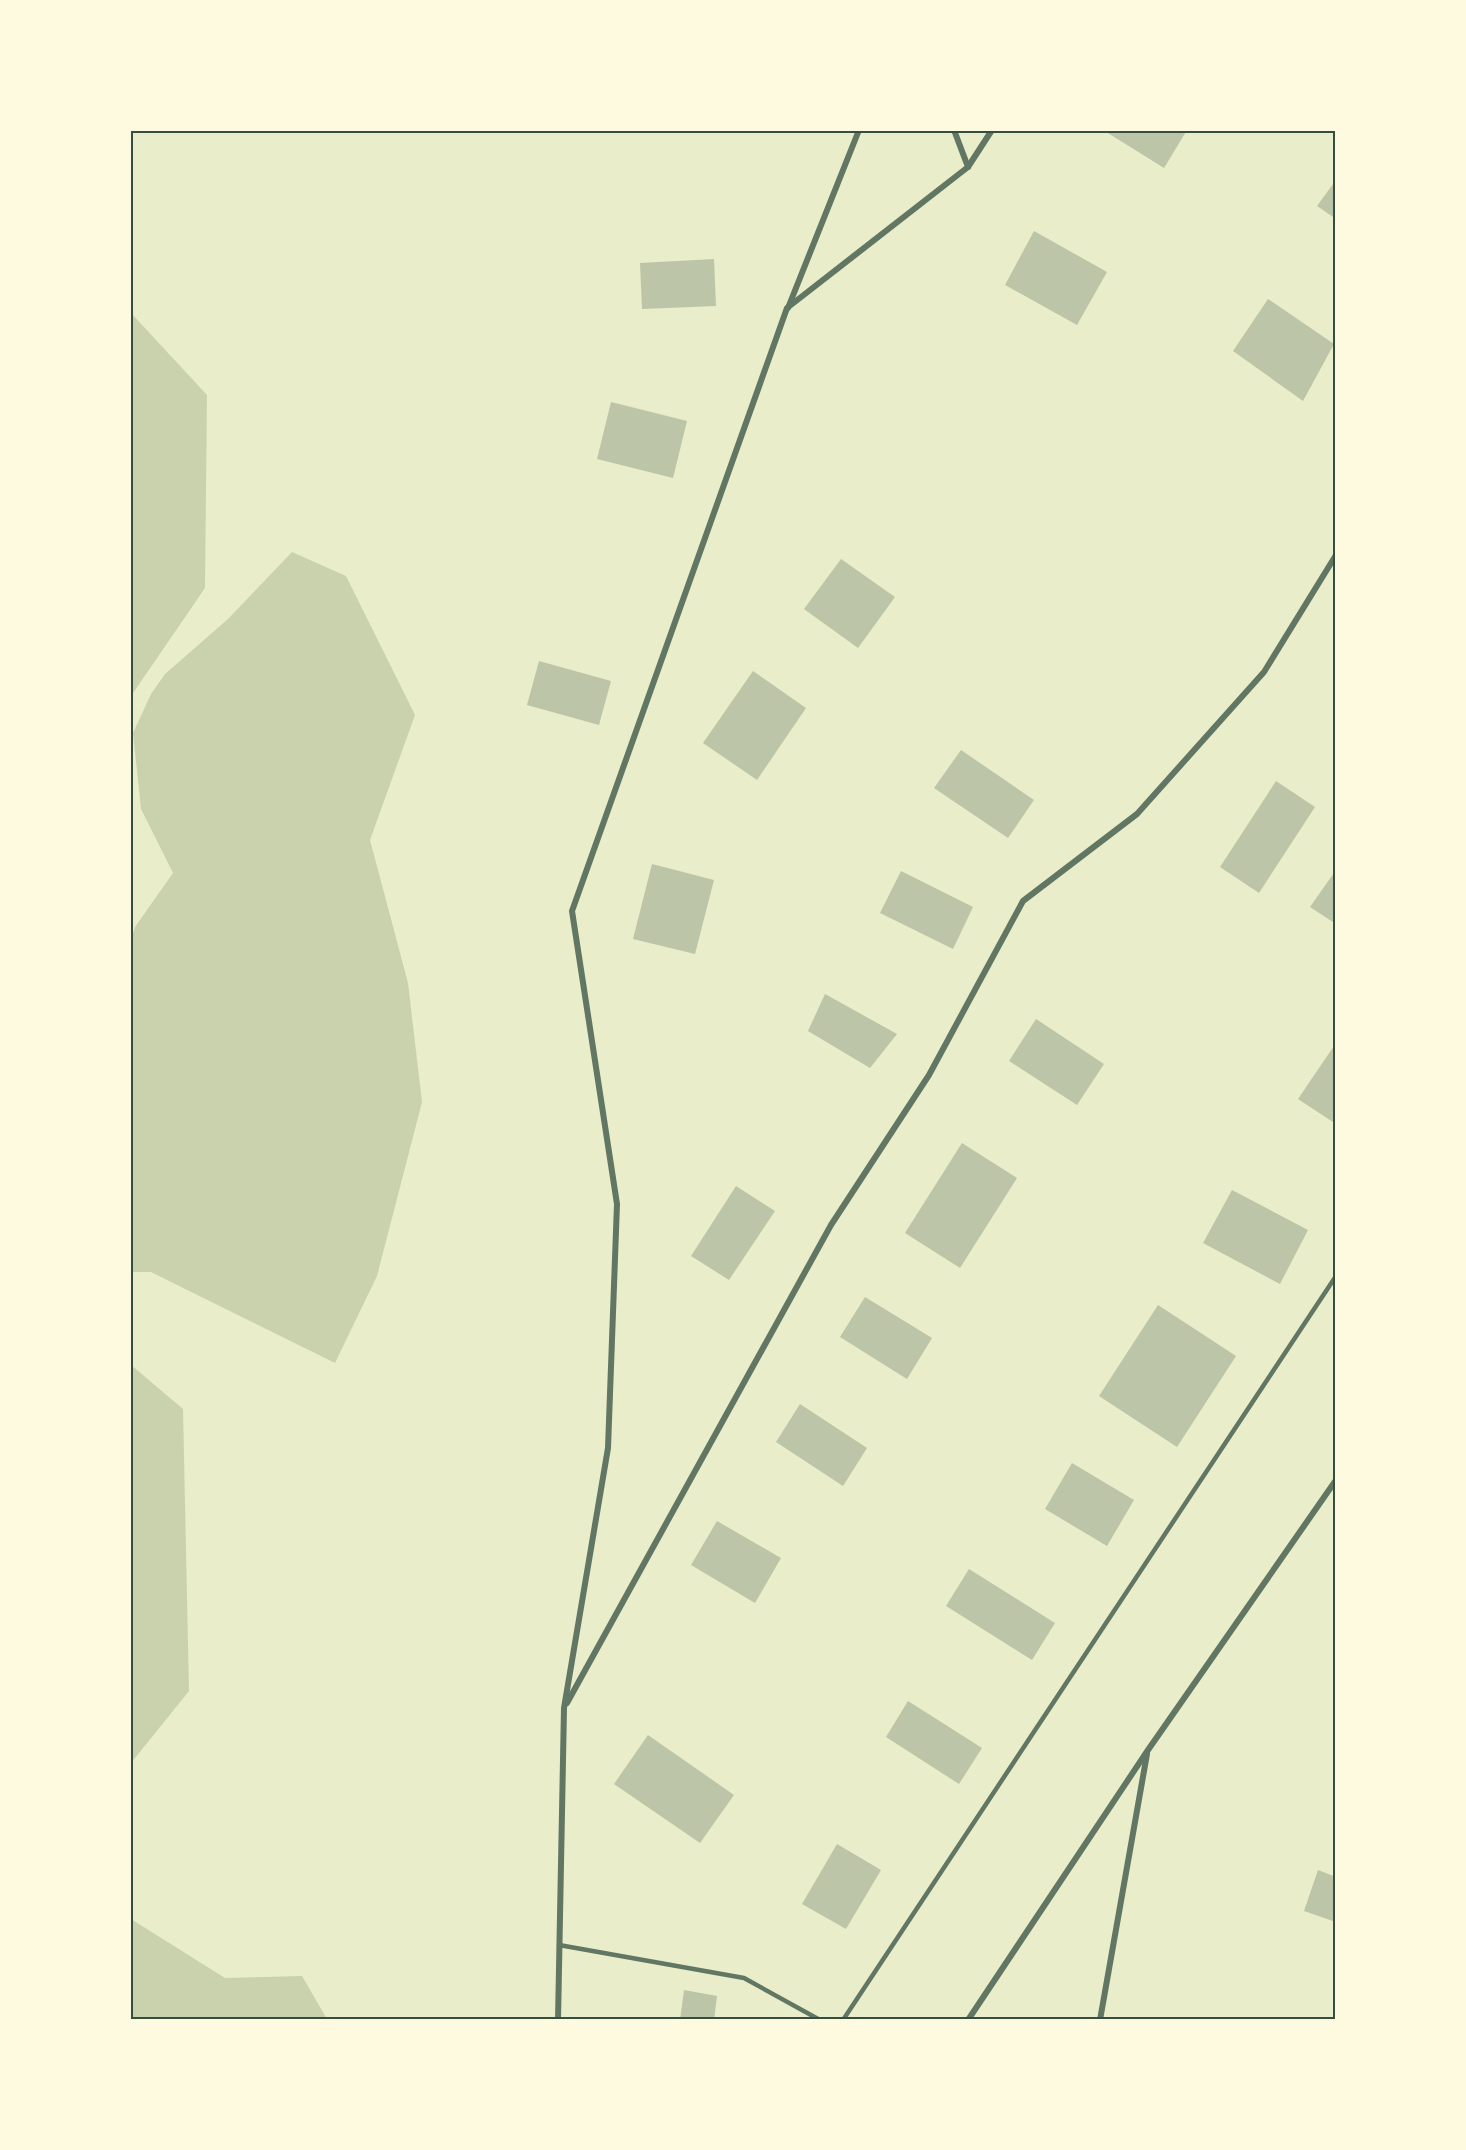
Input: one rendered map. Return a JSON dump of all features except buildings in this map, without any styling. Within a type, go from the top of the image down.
[{"type":"street","points":[[558,2019],[564,1708],[608,1449],[617,1204],[572,911],[788,308],[859,130]]},
{"type":"street","points":[[954,130],[969,167]]},
{"type":"street","points":[[788,308],[969,167],[992,130]]},
{"type":"street","points":[[564,1708],[831,1225],[929,1075],[1023,901],[1137,814],[1264,672],[1335,555]]},
{"type":"street","points":[[968,2019],[1148,1750],[1335,1480]]},
{"type":"street","points":[[1100,2019],[1148,1750]]},
{"type":"lane","points":[[843,2019],[1335,1276]]},
{"type":"lane","points":[[559,1945],[744,1978],[820,2019]]},
{"type":"green space","points":[[131,313],[207,395],[205,588],[131,696]]},
{"type":"green space","points":[[292,552],[346,576],[415,715],[370,840],[408,983],[422,1102],[377,1276],[335,1363],[151,1272],[131,1272],[131,939],[135,927],[173,873],[141,809],[133,733],[151,694],[165,674],[228,619]]},
{"type":"green space","points":[[131,1365],[183,1409],[189,1691],[131,1763]]},
{"type":"green space","points":[[131,1919],[225,1978],[302,1976],[327,2019],[131,2019]]}]
